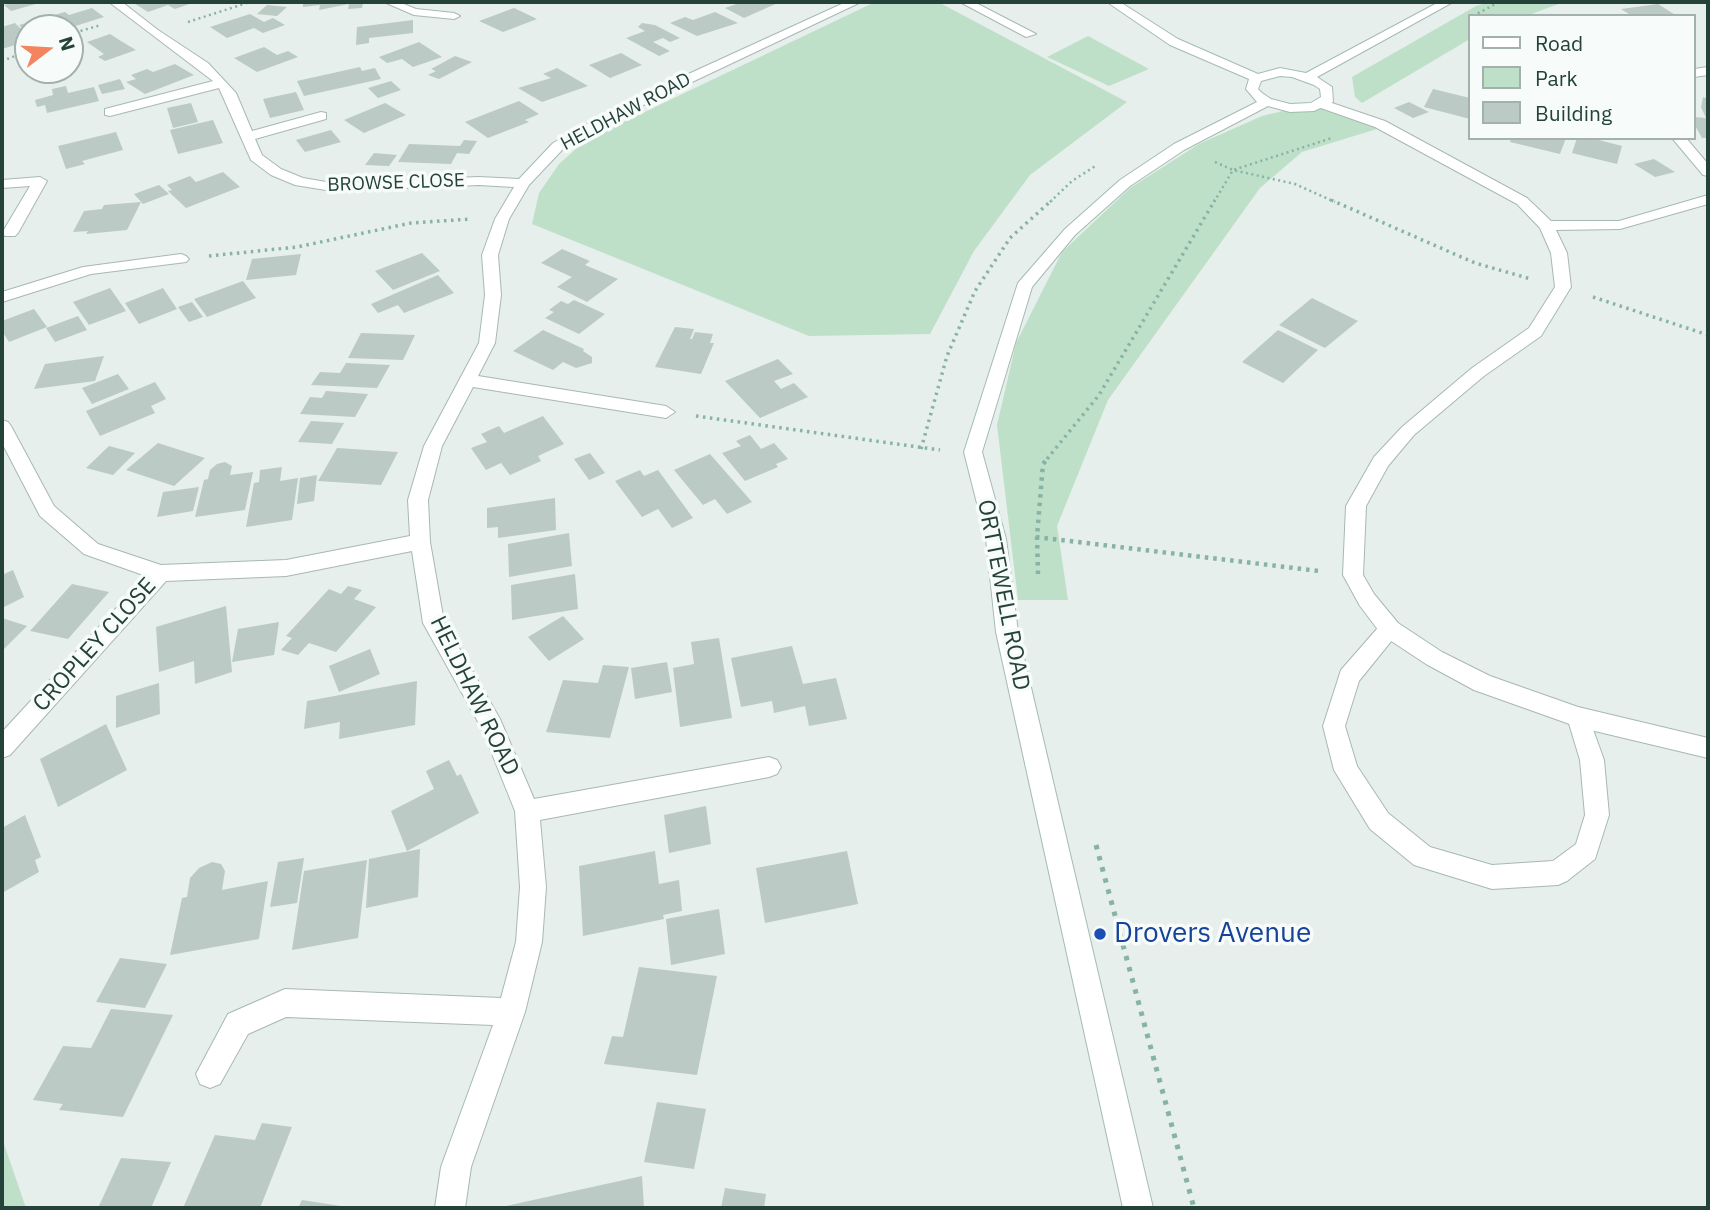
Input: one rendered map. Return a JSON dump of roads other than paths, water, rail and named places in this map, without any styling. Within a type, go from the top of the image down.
[{"type":"street","name":"BROWSE CLOSE","points":[[115,2],[154,33],[205,66],[222,83],[230,93],[256,157],[276,173],[300,182],[322,186],[369,187],[479,181],[523,183]]},
{"type":"street","points":[[390,2],[414,12],[451,21],[464,7]]},
{"type":"street","name":"HELDHAW ROAD","points":[[450,1208],[456,1167],[512,1012],[529,942],[533,887],[527,811],[492,726],[434,623],[420,542],[418,500],[433,446],[487,343],[493,295],[490,255],[502,219],[523,183],[558,146],[827,5],[855,2]]},
{"type":"street","points":[[966,2],[1030,34]]},
{"type":"street","points":[[1113,2],[1174,42],[1256,78]]},
{"type":"street","points":[[1308,77],[1447,2]]},
{"type":"street","points":[[1323,104],[1329,93],[1325,87],[1308,77],[1280,72],[1256,78],[1252,83],[1252,89],[1266,102],[1303,108],[1323,104],[1380,124],[1522,201],[1547,226],[1559,253],[1563,287],[1535,332],[1478,372],[1408,431],[1381,462],[1356,506],[1353,575],[1367,600],[1390,629],[1434,658],[1482,683],[1578,717],[1708,748]]},
{"type":"street","points":[[110,112],[222,83]]},
{"type":"street","name":"ORTTEWELL ROAD","points":[[1138,1208],[1007,632],[996,539],[973,453],[1024,286],[1070,232],[1125,183],[1179,147],[1266,102]]},
{"type":"street","points":[[246,137],[321,116]]},
{"type":"street","points":[[1681,140],[1708,172]]},
{"type":"street","points":[[2,184],[40,181],[10,233]]},
{"type":"street","points":[[1547,226],[1620,225],[1708,199]]},
{"type":"street","points":[[2,296],[89,270],[181,260]]},
{"type":"street","points":[[466,380],[666,412]]},
{"type":"street","name":"CROPLEY CLOSE","points":[[2,426],[47,511],[91,549],[160,573],[286,568],[420,542]]},
{"type":"street","name":"CROPLEY CLOSE","points":[[2,748],[160,573]]},
{"type":"street","points":[[1390,629],[1349,677],[1334,726],[1346,770],[1379,821],[1423,857],[1492,877],[1558,873],[1586,852],[1597,815],[1592,760],[1578,717]]},
{"type":"street","points":[[527,811],[769,767]]},
{"type":"street","points":[[210,1074],[238,1024],[285,1003],[512,1012]]},
{"type":"place","name":"Drovers Avenue","points":[[1100,934]]}]
